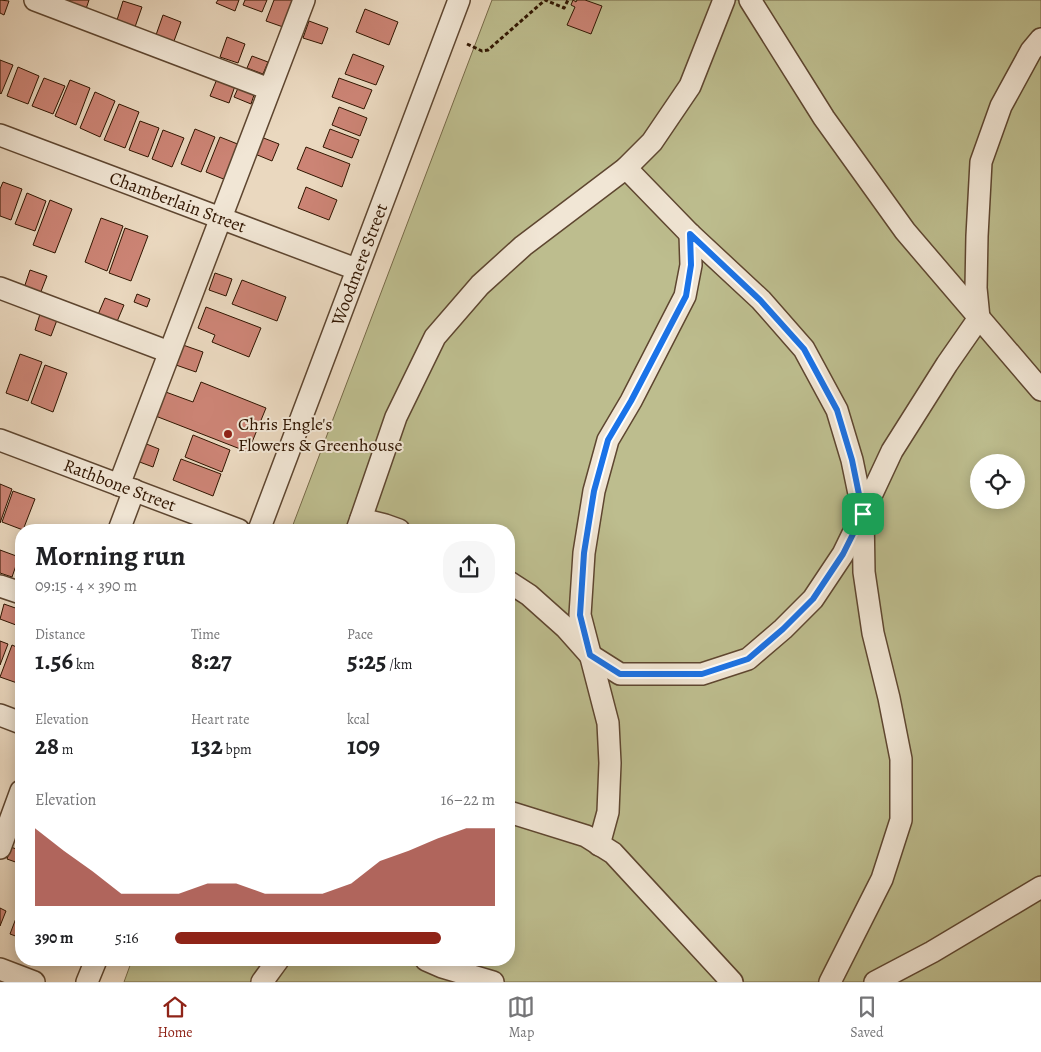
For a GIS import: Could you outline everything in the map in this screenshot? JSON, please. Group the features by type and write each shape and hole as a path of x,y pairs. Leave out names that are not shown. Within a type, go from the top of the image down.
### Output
{"street":[{"path":"35,0 269,89"},
{"path":"120,524 126,487 169,352 304,0"},
{"path":"359,524 396,417 435,337 480,285 523,246 626,168 652,142 690,86 724,0"},
{"path":"750,0 824,118 893,215 1041,390"},
{"name":"Woodmere Street","path":"261,524 356,269 451,2"},
{"path":"515,586 529,595 566,628 590,655 620,674 702,674 748,659 783,629 813,599 843,554 892,451 947,364 979,318 976,288 976,253 981,162 1001,106 1031,51 1041,39"},
{"name":"Chamberlain Street","path":"0,135 356,269"},
{"path":"626,168 690,234 760,300 804,349 837,410 852,460 863,514 864,572 873,633 889,698 901,759 901,820 882,878 830,982"},
{"path":"599,845 608,812 608,723 580,615 584,553 594,491 608,440 631,401 686,296 691,265 690,234"},
{"path":"0,288 169,352"},
{"name":"Rathbone Street","path":"0,440 223,524"},
{"path":"0,586 15,591"},
{"path":"0,715 15,721"},
{"path":"1,844 15,807"},
{"path":"515,814 586,836 613,853 732,982"},
{"path":"875,982 932,952 1041,887"},
{"path":"87,982 94,966"},
{"path":"262,982 274,966"},
{"path":"440,966 492,982"},
{"path":"0,969 34,982"}],"path":[{"path":"467,44 482,51 488,50 546,0 564,8 568,0"}],"green space":[{"path":"492,0 1041,0 1041,982 124,982 130,966 515,966 515,524 293,524"}],"building":[{"path":"0,0 9,1 4,15 0,13"},
{"path":"70,0 89,0 86,9 69,2"},
{"path":"218,0 239,0 235,11 216,3"},
{"path":"245,0 267,0 262,12 243,5"},
{"path":"274,0 296,0 286,28 266,21"},
{"path":"573,0 576,2 577,0 585,0 602,6 591,34 567,25 575,7 571,5"},
{"path":"123,1 142,7 135,27 117,20"},
{"path":"365,9 398,22 389,45 356,32"},
{"path":"163,15 181,22 174,41 156,35"},
{"path":"309,21 328,28 322,44 303,38"},
{"path":"227,37 245,44 238,63 220,57"},
{"path":"353,54 384,66 376,85 345,74"},
{"path":"252,56 268,62 263,74 247,68"},
{"path":"0,60 13,65 1,94 0,93"},
{"path":"18,67 39,76 28,104 7,96"},
{"path":"44,78 65,86 53,114 32,106"},
{"path":"339,78 372,90 364,109 332,97"},
{"path":"217,79 235,86 229,103 210,96"},
{"path":"70,80 90,88 76,125 55,116"},
{"path":"239,86 255,92 251,104 234,97"},
{"path":"95,92 115,101 100,137 80,128"},
{"path":"119,104 139,112 125,148 104,140"},
{"path":"339,107 367,118 360,136 332,125"},
{"path":"140,121 159,128 148,157 129,150"},
{"path":"195,129 215,137 201,172 181,164"},
{"path":"330,129 359,140 352,158 323,147"},
{"path":"163,130 184,138 172,167 152,159"},
{"path":"220,137 240,145 226,180 206,172"},
{"path":"261,137 279,144 272,161 255,154"},
{"path":"306,147 350,164 342,187 297,169"},
{"path":"3,182 22,189 11,220 0,216 0,189"},
{"path":"306,187 337,200 329,220 298,208"},
{"path":"27,193 46,201 35,231 15,224"},
{"path":"50,200 72,209 55,253 33,245"},
{"path":"101,218 123,226 107,271 85,262"},
{"path":"125,228 148,236 131,281 109,273"},
{"path":"30,270 47,276 40,294 24,288"},
{"path":"215,273 232,279 226,296 209,290"},
{"path":"242,280 286,297 277,321 232,304"},
{"path":"137,294 150,299 147,307 134,302"},
{"path":"105,298 124,305 116,324 97,317"},
{"path":"206,307 261,328 249,357 212,342 215,335 198,328"},
{"path":"40,314 57,320 51,336 35,330"},
{"path":"183,345 203,352 196,372 176,365"},
{"path":"20,354 42,362 28,401 6,393"},
{"path":"45,365 67,373 53,412 31,403"},
{"name":"Chris Engle's Flowers & Greenhouse","path":"201,382 266,408 248,452 153,415 163,391 193,402"},
{"path":"193,435 230,450 222,472 185,457"},
{"path":"144,443 159,449 153,467 137,461"},
{"path":"181,459 221,474 213,496 173,480"},
{"path":"0,484 12,489 0,523"},
{"path":"13,491 35,499 25,524 15,524 15,527 2,522"},
{"path":"0,550 15,556 15,568 12,577 0,573"},
{"path":"4,604 15,608 15,625 0,619"},
{"path":"0,641 8,644 0,665"},
{"path":"12,645 15,646 15,682 0,677"},
{"path":"11,847 15,849 15,862 7,859"},
{"path":"0,908 6,911 0,926"},
{"path":"15,921 15,936 10,934"}],"place":[{"name":"Chris Engle's Flowers & Greenhouse","path":"228,434"}],"route":[{"path":"690,234 760,300 804,349 837,410 852,460 863,514 843,554 813,599 783,629 748,659 702,674 620,674 590,655 580,615 584,553 594,491 608,440 631,401 686,296 691,265 690,234"}]}
